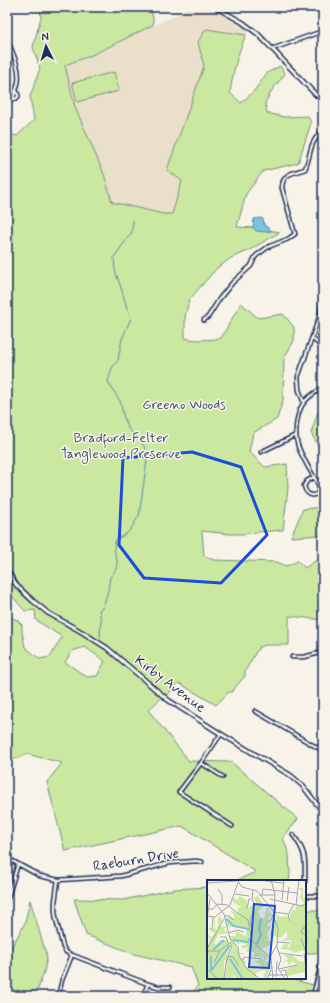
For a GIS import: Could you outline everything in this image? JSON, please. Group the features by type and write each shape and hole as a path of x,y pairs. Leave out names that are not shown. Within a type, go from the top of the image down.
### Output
{"street":[{"path":"7,17 10,7"},
{"path":"215,7 248,26 258,34 316,94 323,98"},
{"path":"272,49 323,31"},
{"path":"7,39 19,72 16,90"},
{"path":"204,320 208,317 220,298 233,282 251,266 255,256 268,247 288,239 295,234 282,188 282,183 288,174 306,169 313,141 323,131"},
{"path":"304,403 299,390 298,377 320,315 323,291"},
{"path":"312,338 323,348"},
{"path":"314,477 307,481 304,486 306,493 313,495 318,490 318,484 298,447 296,435 299,413 304,403 323,388"},
{"path":"261,452 296,435"},
{"name":"Kirby Avenue","path":"7,570 17,586 40,606 114,654 168,700 221,734 290,775 302,784 323,812"},
{"path":"292,657 304,657 323,652"},
{"path":"255,711 323,751"},
{"path":"221,734 201,764 179,792 232,826"},
{"path":"201,764 223,777"},
{"path":"294,835 304,852 305,880"},
{"name":"Raeburn Drive","path":"7,858 40,876 58,880 121,876 169,863 202,862"},
{"path":"7,900 18,864"},
{"path":"58,880 55,906 56,919 63,947 66,952 148,984 158,987 170,987"},
{"path":"306,896 323,896"},
{"path":"57,996 72,955"},
{"path":"313,996 323,959"},
{"path":"143,996 148,984"}],"highlighted area":[{"path":"192,452 241,467 267,535 221,583 144,578 119,545 123,458"}],"shaded area":[{"path":"186,7 215,7 250,28 246,35 206,29 198,42 204,66 167,170 182,181 172,216 112,202 104,174 75,107 65,65 92,55 182,12"}],"green space":[{"path":"40,7 150,7 153,25 92,55 65,65 75,107 104,174 112,202 163,214 172,214 182,181 167,170 204,66 198,42 206,29 246,35 240,49 232,78 230,93 241,103 254,91 267,73 280,66 285,74 272,90 265,103 267,113 284,117 308,116 311,123 298,163 263,171 246,194 237,227 256,228 280,232 248,251 231,258 217,268 189,300 185,317 185,338 203,340 221,338 241,303 258,318 283,314 294,327 294,341 284,358 283,400 277,419 253,433 249,452 265,467 287,464 288,488 283,530 247,534 202,531 204,556 214,560 277,562 286,566 298,561 305,568 315,561 323,560 323,620 289,616 289,645 266,645 259,647 245,671 245,676 232,692 229,692 216,705 179,683 168,695 165,695 148,710 189,761 231,762 298,819 283,838 289,854 289,880 237,880 256,872 182,826 65,851 47,782 62,763 27,754 7,762 7,616 17,620 22,625 25,647 40,659 50,657 62,637 36,620 35,610 25,611 7,590 7,133 17,136 34,120 30,97 40,68 33,47 41,17","holes":["85,647 105,661 97,676 87,677 65,662 72,651"]},
{"path":"114,72 119,91 77,102 72,83"},
{"path":"323,410 323,455 311,433 318,412"},
{"path":"323,507 323,535 291,537 303,509"},
{"path":"207,887 207,979 291,979 313,985 321,956 323,956 323,996 191,996 198,985 191,967 134,954 86,935 74,899 123,900 174,889"},
{"path":"30,900 47,957 44,972 38,989 24,996 7,996 7,955 25,923"},
{"path":"306,908 309,910 323,910 323,936 321,953 307,953 306,954"}],"water":[{"path":"254,219 263,219 264,225 271,231 256,231 253,227"}],"waterway":[{"path":"100,637 101,619 99,610 103,607 108,591 110,577 117,567 114,547 115,542 117,538 129,532 139,516 147,460 144,446 138,437 129,430 124,418 120,401 108,382 112,368 118,360 122,339 131,318 115,270 114,257 132,232 133,220"}],"park label":[{"name":"Greeno Woods","path":"184,405"},
{"name":"Bradford-Felter Tanglewood Preserve","path":"121,446"}]}
